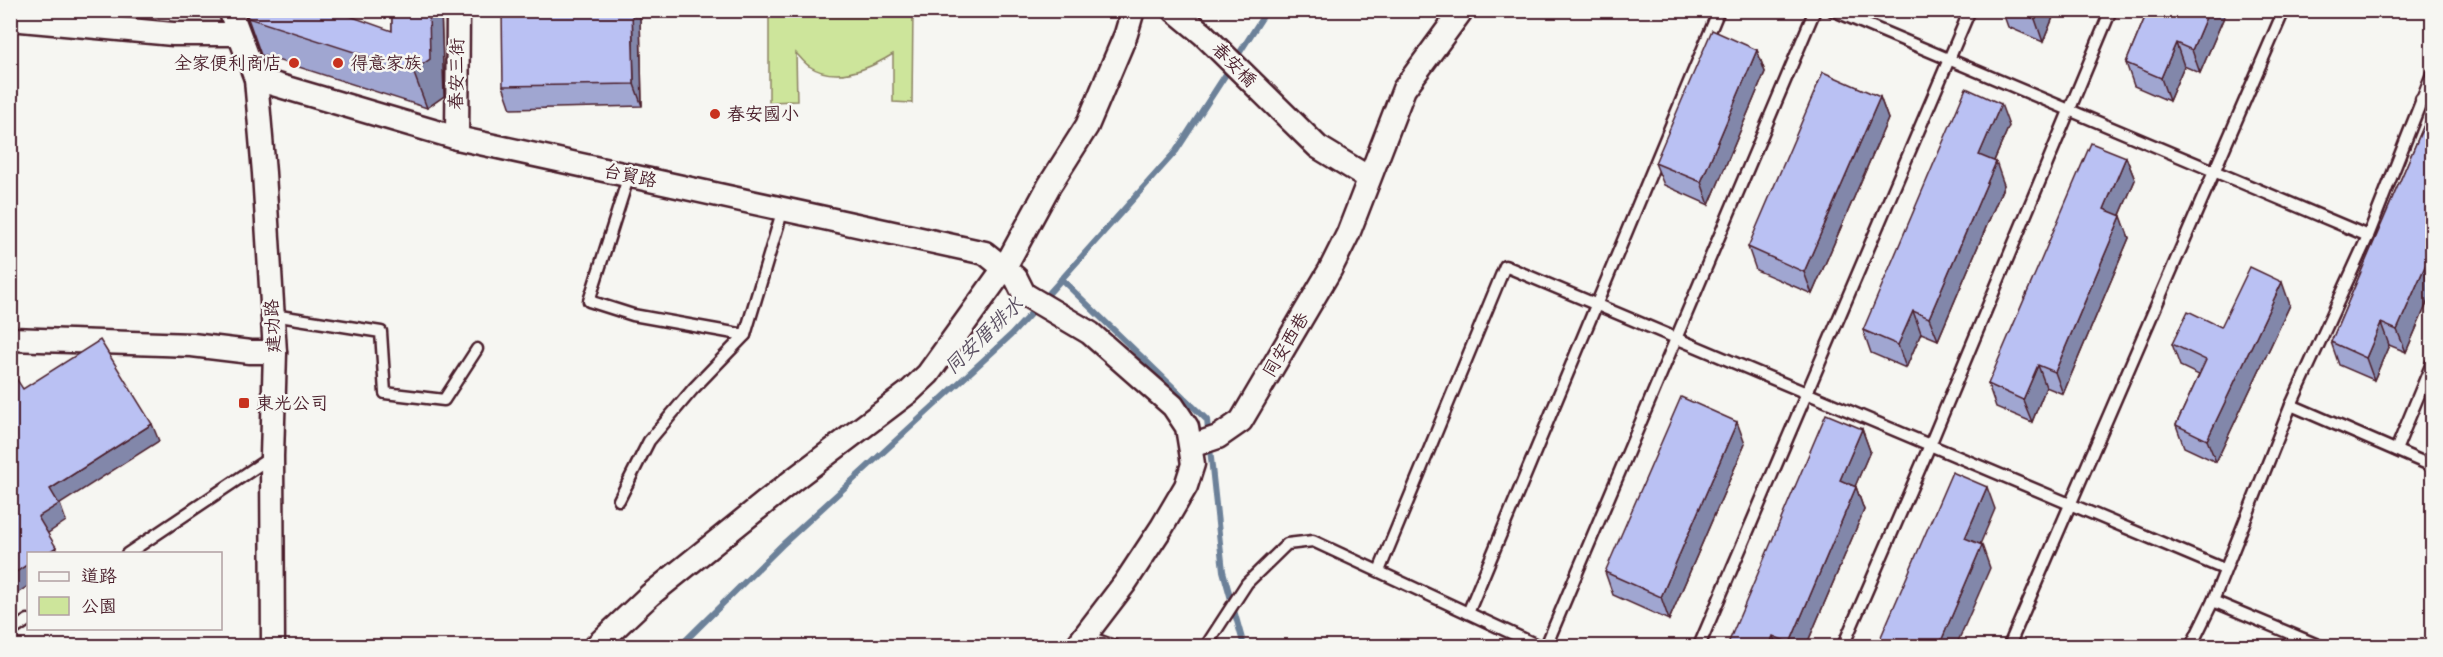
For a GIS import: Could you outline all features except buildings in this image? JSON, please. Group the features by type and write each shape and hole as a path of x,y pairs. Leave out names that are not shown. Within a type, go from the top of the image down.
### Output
{"street":[{"name":"建功路","path":"230,10 237,34 256,78 264,173 275,352 272,456 273,646"},
{"name":"春安三街","path":"457,138 458,10"},
{"path":"596,646 659,588 793,480 909,392 928,374 1005,267 1048,186 1087,126 1126,34 1133,10"},
{"name":"春安橋","path":"1174,10 1203,34 1318,147 1369,178"},
{"name":"同安西巷","path":"1191,446 1218,437 1240,421 1330,270 1348,234 1404,89 1462,10"},
{"path":"10,20 173,34 237,34"},
{"name":"台貿路","path":"256,78 457,138 985,253 1005,267"},
{"path":"1005,267 1016,278 1024,294 1090,333 1173,406 1187,427 1191,446 1192,464 1186,486 1156,537 1082,641"},
{"path":"10,339 192,345 250,352 275,352"}],"lane":[{"path":"1468,613 1719,10"},
{"path":"1546,646 1815,10"},
{"path":"1832,10 2368,236"},
{"path":"1700,646 1970,10"},
{"path":"1843,646 1930,446 2111,10"},
{"path":"2009,646 2072,505 2213,171 2284,10"},
{"path":"2191,646 2213,601 2291,405 2368,236 2421,99 2433,74"},
{"path":"2421,99 2433,105"},
{"path":"629,175 590,301 633,315 745,335"},
{"path":"619,500 649,441 693,389 745,335 783,208"},
{"path":"1379,571 1505,266 2224,569"},
{"path":"273,315 381,332 385,393 444,400 477,349"},
{"path":"2396,450 2433,363"},
{"path":"2291,405 2433,466"},
{"path":"130,552 272,456"},
{"path":"1206,646 1247,583 1287,544 1313,540 1539,646"},
{"path":"2213,601 2320,646"},
{"path":"10,632 27,621"},
{"path":"1082,641 1114,646"}],"green space":[{"path":"769,11 913,11 912,103 893,102 893,54 863,69 830,74 807,65 796,53 797,101 769,102"}],"waterway":[{"name":"同安厝排水","path":"1235,60 1267,10"},
{"name":"同安厝排水","path":"1043,300 1176,151 1230,68"},
{"path":"1061,279 1207,420 1223,571 1244,646"},
{"name":"同安厝排水","path":"680,646 782,545 1011,335 1036,308"}],"place":[{"name":"全家便利商店","path":"294,63"},
{"name":"得意家族","path":"338,63"},
{"name":"春安國小","path":"715,114"},
{"name":"東光公司","path":"244,403"}]}
